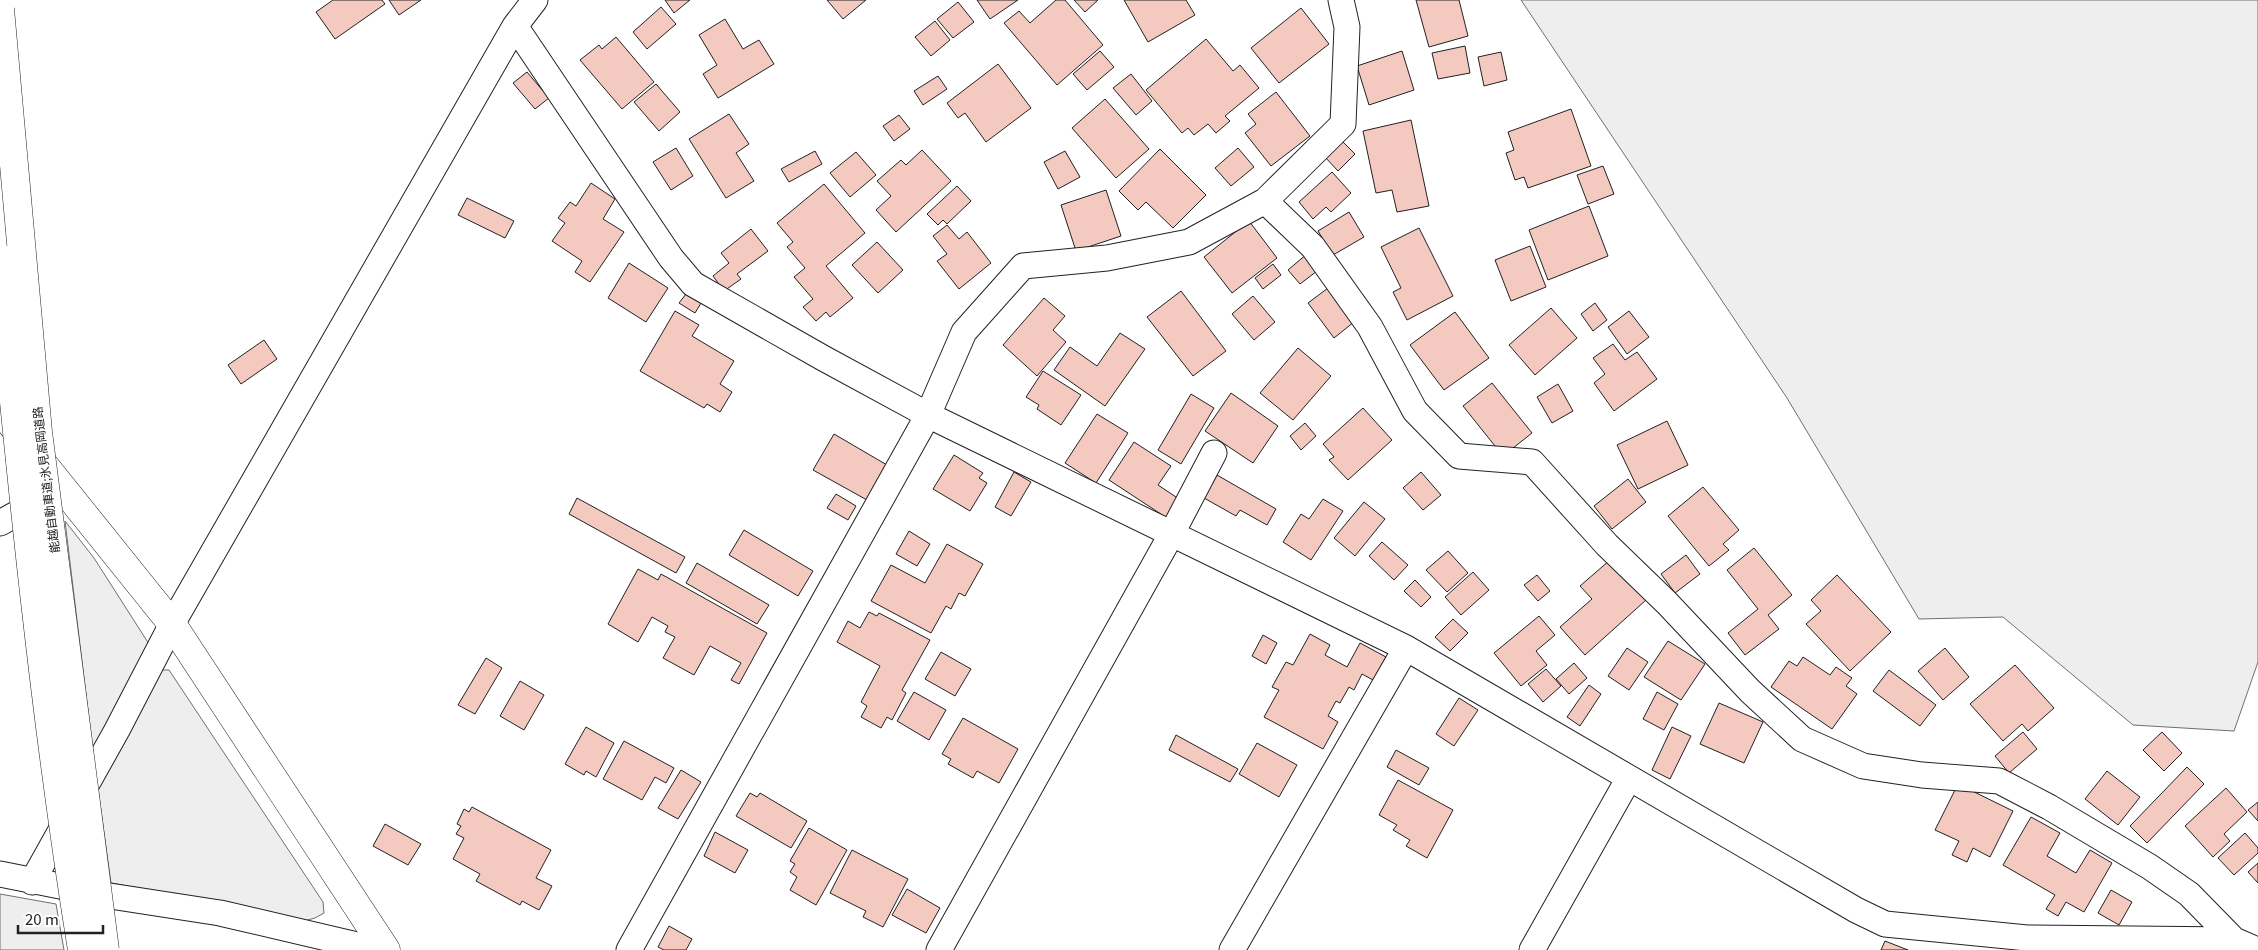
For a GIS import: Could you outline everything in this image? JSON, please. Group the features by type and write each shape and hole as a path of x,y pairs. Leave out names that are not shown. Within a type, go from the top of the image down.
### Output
{"main road":[{"name":"能越自動車道;氷見高岡道路","path":"0,9 38,432 105,950"},
{"name":"能越自動車道;氷見高岡道路","path":"0,258 30,568 68,865 82,950"},
{"path":"0,410 172,624 386,950"}],"street":[{"path":"32,882 117,730 172,624 515,26 535,0"},
{"path":"629,950 928,415 964,332 1023,266 1107,258 1189,242 1265,201 1343,124 1347,27 1341,0"},
{"path":"515,26 671,258 693,284 822,358 928,415 1406,648 1856,910 1885,924 2027,938 2234,940"},
{"path":"1265,201 1313,246 1370,327 1415,411 1452,450 1459,456 1532,462 1607,545 1668,603 1750,691 1802,739 1863,766 1922,775 1999,781 2049,807 2150,867 2189,894 2234,940 2257,950"},
{"path":"939,950 1171,535 1214,452"},
{"path":"0,523 63,488"},
{"path":"1232,950 1406,648"},
{"path":"1532,950 1629,778"},
{"path":"0,874 32,882 220,913 378,950"}],"shaded area":[{"path":"1521,0 2258,0 2258,662 2234,731 2133,725 2003,617 1919,619 1787,398"},
{"path":"65,521 94,558 149,644 93,752"},
{"path":"159,670 169,670 323,902 324,913 315,918 297,923 244,907 111,883 97,782"},
{"path":"0,894 56,904 64,950 0,950"}],"building":[{"path":"333,0 382,0 385,4 335,39 316,12"},
{"path":"389,0 421,0 399,15"},
{"path":"665,0 690,0 674,13"},
{"path":"827,0 866,0 843,19"},
{"path":"977,0 1018,0 990,19"},
{"path":"1056,0 1065,0 1103,45 1057,85 1004,23 1019,11 1030,23"},
{"path":"1074,0 1098,0 1085,12"},
{"path":"1124,0 1186,0 1195,15 1148,42"},
{"path":"1416,0 1459,0 1468,36 1429,47"},
{"path":"958,2 974,22 953,38 937,19"},
{"path":"661,7 676,24 647,49 633,32"},
{"path":"1301,8 1329,44 1279,83 1251,48"},
{"path":"725,19 743,49 759,40 774,64 718,98 703,74 717,65 699,35"},
{"path":"935,21 950,40 931,56 915,37"},
{"path":"616,37 654,82 622,109 580,60 599,45 602,49"},
{"path":"1206,39 1233,71 1240,65 1259,88 1225,116 1230,121 1216,133 1208,124 1194,135 1188,128 1182,133 1146,90"},
{"path":"1465,46 1470,73 1438,79 1432,53"},
{"path":"1100,51 1114,67 1087,90 1073,74"},
{"path":"1402,51 1414,90 1369,105 1357,66"},
{"path":"1501,52 1507,80 1484,86 1478,57"},
{"path":"998,64 1031,108 986,142 965,113 958,118 947,103"},
{"path":"527,72 549,98 535,109 513,83"},
{"path":"1131,74 1152,101 1136,115 1113,88"},
{"path":"938,76 947,89 923,105 914,91"},
{"path":"656,84 680,112 659,131 634,102"},
{"path":"1276,92 1310,136 1271,166 1245,133 1256,124 1248,114"},
{"path":"1105,99 1149,149 1116,178 1072,128"},
{"path":"1571,109 1591,166 1528,188 1524,177 1515,180 1506,153 1514,150 1508,132"},
{"path":"729,114 749,144 736,153 754,181 726,198 689,139"},
{"path":"899,115 910,129 894,141 883,126"},
{"path":"1411,120 1429,206 1397,212 1392,190 1376,193 1363,131"},
{"path":"1341,140 1355,154 1338,171 1324,156"},
{"path":"676,148 693,176 671,190 653,162"},
{"path":"1238,148 1254,167 1231,186 1215,168"},
{"path":"1160,149 1206,195 1173,228 1146,202 1138,210 1119,191"},
{"path":"922,150 951,181 896,232 876,210 891,196 877,181 901,160 906,165"},
{"path":"815,151 822,164 789,182 781,169"},
{"path":"1065,151 1080,177 1058,189 1044,162"},
{"path":"856,152 876,175 850,197 830,173"},
{"path":"1603,166 1614,194 1588,204 1577,175"},
{"path":"1332,172 1351,193 1331,212 1326,207 1313,219 1299,202"},
{"path":"591,183 615,199 603,219 624,232 590,282 575,272 582,261 552,241 565,223 558,218 570,202 576,206"},
{"path":"824,184 865,233 826,266 853,298 830,317 826,312 816,321 803,307 813,299 794,277 805,268 787,247 793,242 777,223"},
{"path":"957,186 971,201 947,224 943,220 938,225 927,214"},
{"path":"1106,190 1121,236 1076,251 1061,205"},
{"path":"467,198 514,221 505,238 458,215"},
{"path":"1589,206 1608,256 1548,280 1529,230"},
{"path":"1349,212 1364,237 1333,255 1318,231"},
{"path":"1249,221 1277,258 1232,293 1204,257"},
{"path":"947,225 959,239 967,232 991,263 959,289 937,261 947,254 933,236"},
{"path":"1419,228 1453,296 1407,320 1393,292 1401,288 1381,247"},
{"path":"751,229 768,251 737,274 741,279 724,291 713,276 729,263 721,253"},
{"path":"877,242 903,270 878,293 852,265"},
{"path":"1530,246 1546,287 1511,301 1495,260"},
{"path":"1308,253 1321,268 1300,284 1288,270"},
{"path":"629,263 668,288 646,322 608,298"},
{"path":"1273,264 1281,275 1263,289 1255,278"},
{"path":"1328,288 1354,322 1334,338 1308,303"},
{"path":"1181,291 1226,351 1193,376 1147,317"},
{"path":"686,294 701,303 695,313 679,303"},
{"path":"1253,296 1275,322 1254,340 1232,314"},
{"path":"1044,298 1065,316 1053,330 1066,342 1037,376 1003,345"},
{"path":"1595,303 1607,320 1593,331 1581,314"},
{"path":"1551,308 1577,338 1535,375 1509,345"},
{"path":"675,311 699,325 692,336 734,361 720,384 732,392 720,412 707,404 704,408 640,371"},
{"path":"1629,311 1649,337 1627,354 1608,327"},
{"path":"1455,312 1489,358 1444,390 1410,345"},
{"path":"1120,333 1145,349 1105,406 1054,370 1070,347 1097,366"},
{"path":"264,340 277,359 241,384 228,365"},
{"path":"1613,344 1625,360 1637,352 1657,379 1614,411 1594,383 1605,374 1593,358"},
{"path":"1298,348 1331,376 1293,420 1260,393"},
{"path":"1043,371 1081,395 1061,425 1037,409 1039,405 1026,397"},
{"path":"1492,383 1532,433 1503,456 1463,406"},
{"path":"1558,384 1573,411 1552,423 1537,397"},
{"path":"1231,393 1278,426 1253,463 1205,431"},
{"path":"1191,394 1214,408 1181,464 1158,450"},
{"path":"1363,408 1392,440 1348,480 1329,460 1334,457 1323,444"},
{"path":"1097,414 1128,433 1096,483 1065,463"},
{"path":"1667,421 1688,465 1638,489 1617,445"},
{"path":"1305,423 1316,436 1301,450 1290,436"},
{"path":"834,434 887,465 867,500 813,470"},
{"path":"1134,442 1171,466 1158,485 1182,501 1170,520 1109,480"},
{"path":"954,455 983,473 979,478 987,483 970,511 933,489"},
{"path":"1014,472 1031,482 1011,516 995,507"},
{"path":"1421,472 1441,495 1423,510 1403,488"},
{"path":"1217,475 1276,509 1267,525 1240,510 1236,516 1204,498"},
{"path":"1628,479 1646,502 1612,529 1594,506"},
{"path":"1703,487 1739,530 1723,544 1729,550 1709,566 1668,516"},
{"path":"836,494 856,506 848,520 827,508"},
{"path":"577,498 685,557 676,573 569,514"},
{"path":"1323,499 1343,511 1311,560 1283,542 1301,514 1309,519"},
{"path":"1364,502 1385,519 1355,556 1334,538"},
{"path":"744,530 813,571 798,596 729,555"},
{"path":"909,531 930,544 917,566 896,554"},
{"path":"1382,542 1408,565 1394,580 1369,556"},
{"path":"947,544 983,564 965,596 959,593 951,609 946,606 931,633 871,601 891,565 925,583"},
{"path":"1754,548 1792,595 1768,615 1779,629 1745,655 1728,633 1758,609 1727,570"},
{"path":"1448,551 1468,573 1447,592 1426,570"},
{"path":"1686,555 1700,574 1675,593 1661,574"},
{"path":"1610,560 1646,600 1585,655 1560,627 1592,599 1580,586"},
{"path":"697,563 769,605 757,624 686,583"},
{"path":"638,569 658,580 661,574 767,633 739,684 731,680 741,663 710,646 694,675 663,658 675,637 665,632 668,626 652,617 638,642 608,624"},
{"path":"1473,572 1489,590 1461,615 1445,597"},
{"path":"1537,575 1550,591 1538,601 1524,585"},
{"path":"1837,575 1891,632 1850,671 1806,624 1821,611 1811,600"},
{"path":"1415,580 1431,597 1421,607 1404,591"},
{"path":"869,612 877,616 879,613 930,640 902,690 906,693 892,720 887,717 881,728 861,717 867,706 861,702 880,666 837,642 848,621 860,628"},
{"path":"1539,616 1555,635 1536,651 1547,665 1521,686 1494,653"},
{"path":"1453,619 1468,633 1450,651 1435,637"},
{"path":"1310,634 1330,645 1325,655 1347,667 1360,643 1386,657 1373,680 1362,674 1354,690 1349,687 1340,703 1336,701 1328,716 1338,722 1323,749 1264,717 1279,690 1272,687 1286,662 1293,665"},
{"path":"1263,635 1277,643 1266,664 1252,656"},
{"path":"1668,641 1705,664 1681,700 1644,677"},
{"path":"1627,648 1648,662 1629,690 1608,676"},
{"path":"1945,648 1969,677 1943,700 1918,671"},
{"path":"941,652 971,669 955,696 925,679"},
{"path":"1803,657 1830,675 1836,667 1852,678 1846,686 1857,694 1832,729 1771,687 1789,661 1797,666"},
{"path":"486,658 502,668 475,714 458,705"},
{"path":"1574,663 1587,678 1569,694 1556,679"},
{"path":"2015,665 2054,708 2028,731 2022,724 2003,741 1970,704"},
{"path":"1546,669 1561,686 1543,702 1528,684"},
{"path":"1889,670 1936,705 1920,726 1873,691"},
{"path":"520,681 544,695 524,730 500,716"},
{"path":"1589,685 1601,694 1580,726 1567,717"},
{"path":"914,692 946,710 929,740 897,721"},
{"path":"1657,692 1678,704 1664,730 1643,719"},
{"path":"1459,698 1478,710 1454,746 1436,734"},
{"path":"1719,703 1763,722 1744,763 1700,744"},
{"path":"963,718 1018,749 999,783 977,771 973,778 948,764 951,759 942,754"},
{"path":"586,727 614,743 596,777 586,771 584,775 565,764"},
{"path":"1672,727 1691,736 1670,779 1652,770"},
{"path":"2023,732 2037,749 2009,773 1995,756"},
{"path":"2162,732 2182,753 2164,771 2143,750"},
{"path":"1176,735 1238,769 1230,782 1169,750"},
{"path":"624,741 674,768 666,783 655,777 642,800 603,779"},
{"path":"1257,743 1297,765 1279,797 1239,774"},
{"path":"1396,750 1429,768 1419,785 1387,767"},
{"path":"2187,767 2204,784 2147,843 2130,826"},
{"path":"681,770 701,782 678,819 658,808"},
{"path":"2107,771 2140,797 2118,825 2085,799"},
{"path":"1398,780 1453,810 1427,858 1406,846 1410,840 1393,830 1397,825 1379,815"},
{"path":"1958,784 2013,811 1990,857 1973,848 1967,862 1952,855 1959,841 1935,830"},
{"path":"2226,788 2247,812 2224,834 2230,841 2213,857 2185,826"},
{"path":"750,793 757,797 760,793 807,821 791,848 736,816"},
{"path":"2258,802 2258,821 2248,810"},
{"path":"472,807 551,850 536,878 552,886 539,910 522,901 520,905 476,881 480,874 453,859 464,838 456,834 461,826 457,824 464,809 469,812"},
{"path":"2031,817 2060,833 2047,856 2076,873 2090,850 2112,863 2084,912 2066,902 2058,916 2046,909 2055,895 2003,865"},
{"path":"385,824 421,844 408,865 373,846"},
{"path":"809,828 847,850 816,905 790,890 797,877 790,872 795,864 790,861"},
{"path":"715,832 748,850 735,873 704,856"},
{"path":"2245,833 2258,848 2258,853 2234,875 2218,858"},
{"path":"852,850 908,879 883,927 863,917 866,911 830,893"},
{"path":"2258,863 2258,883 2248,872"},
{"path":"907,889 940,908 926,933 892,915"},
{"path":"2111,890 2132,902 2119,925 2098,913"},
{"path":"669,926 692,939 686,950 664,950 658,947"},
{"path":"1885,941 1908,950 1881,950"}]}
